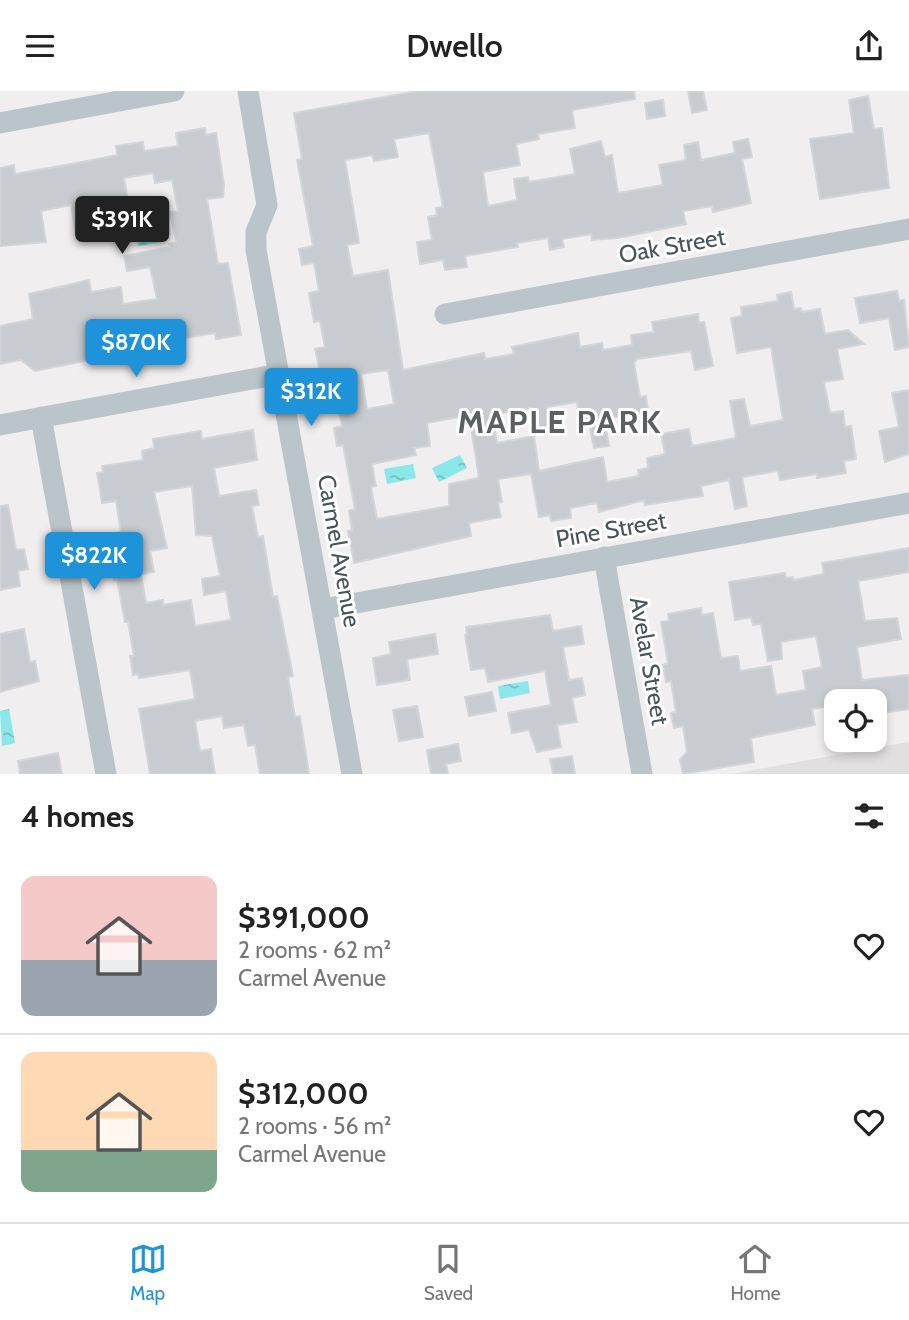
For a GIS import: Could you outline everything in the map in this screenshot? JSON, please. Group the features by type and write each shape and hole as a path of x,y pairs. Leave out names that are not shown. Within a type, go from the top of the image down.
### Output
{"street":[{"path":"0,123 174,91"},
{"name":"Carmel Avenue","path":"248,91 268,205 255,240 352,774"},
{"name":"Oak Street","path":"445,314 909,229"},
{"path":"0,425 280,374"},
{"path":"41,417 106,774"},
{"name":"Pine Street","path":"323,609 909,503"},
{"name":"Avelar Street","path":"604,558 642,774"}],"shaded area":[{"path":"909,742 909,774 731,774 853,752 887,752 887,746"}],"water":[{"path":"161,230 163,242 138,246 136,234"},
{"path":"460,455 467,468 439,482 432,468"},
{"path":"413,464 416,478 387,484 384,469"},
{"path":"528,681 530,693 500,699 498,686"},
{"path":"9,709 15,743 2,746 0,711"}],"building":[{"path":"418,91 634,91 635,99 572,110 575,128 538,134 539,139 516,144 520,165 483,172 488,206 517,200 514,179 528,177 529,182 575,174 570,149 601,141 605,157 612,155 618,193 663,185 659,165 686,160 684,145 698,142 701,160 735,153 733,142 748,139 752,157 742,159 751,203 713,212 712,206 683,211 686,224 617,238 592,240 591,234 562,239 564,247 550,250 548,238 517,243 518,247 465,256 467,267 445,270 443,260 420,264 417,242 432,240 428,217 437,215 436,208 443,207 429,133 394,139 398,157 374,161 372,155 345,160 359,243 347,245 353,276 388,270 403,370 484,353 485,359 514,354 512,347 578,333 580,347 602,343 603,350 632,345 631,335 654,332 652,322 698,314 699,323 704,322 713,366 695,370 691,351 637,359 634,363 640,397 646,396 648,412 604,419 609,446 594,448 589,422 580,424 577,402 547,407 550,430 536,433 531,408 492,415 497,443 534,436 539,471 603,457 607,482 639,476 638,470 648,468 647,458 665,454 661,434 689,429 692,446 736,438 730,401 744,399 750,426 783,420 771,347 737,353 731,318 742,316 741,307 778,301 777,295 791,292 794,309 801,308 802,312 820,309 825,334 848,330 864,344 837,349 843,379 824,382 830,413 843,411 845,427 851,426 856,459 844,461 846,473 817,478 817,474 780,480 778,471 742,477 747,506 735,509 729,480 701,486 703,496 645,505 644,500 599,512 597,503 570,508 571,518 551,521 550,515 539,517 531,474 498,479 502,502 498,503 501,517 469,523 471,536 354,563 348,531 352,530 349,511 355,509 343,445 337,446 334,428 342,426 336,396 326,398 315,349 325,347 320,321 314,322 309,293 319,291 314,263 302,265 299,249 313,246 297,160 302,159 294,113","holes":["388,370 394,404 367,409 361,374","469,415 479,478 449,484 449,506 377,519 371,487 376,486 372,464 416,455 414,448 430,446 427,423"]},
{"path":"688,91 703,91 707,110 692,113"},
{"path":"868,96 874,129 882,128 889,188 820,199 810,139 854,133 849,100"},
{"path":"663,100 665,116 647,119 645,103"},
{"path":"205,128 206,135 216,133 224,185 223,197 207,199 218,264 228,263 241,335 216,339 215,333 178,339 180,346 126,355 125,350 35,371 21,360 0,364 0,326 33,319 29,294 89,280 91,292 121,287 123,304 157,299 150,267 127,271 124,256 170,247 169,244 176,242 170,212 178,211 172,180 155,183 153,173 124,178 132,225 76,236 71,205 41,211 46,242 0,246 0,168 14,165 15,174 82,162 117,155 116,146 143,142 144,151 178,146 176,133"},
{"path":"897,291 899,301 904,300 909,347 895,350 889,318 860,323 855,298"},
{"path":"909,390 909,454 885,462 879,431 899,427 892,393"},
{"path":"253,430 257,460 214,468 219,496 256,490 259,505 252,506 258,537 263,536 273,597 277,596 293,676 288,677 295,717 300,716 309,774 260,774 255,745 248,746 244,725 224,728 222,716 195,721 200,751 211,749 215,774 150,774 139,709 195,699 190,670 139,678 138,674 133,675 130,656 134,656 128,622 125,622 117,579 114,580 110,559 113,558 108,535 121,532 116,501 102,503 97,473 103,472 102,466 143,460 142,451 154,448 153,439 201,431 202,439","holes":["192,486 196,535 212,536 220,576 202,579 204,595 226,591 231,620 195,626 191,600 163,605 163,600 146,603 141,574 154,572 150,551 167,548 154,492"]},
{"path":"8,505 16,550 24,549 28,569 18,571 20,586 0,590 0,506"},
{"path":"909,548 909,572 858,581 865,621 897,618 901,639 857,647 862,680 909,675 909,709 887,712 887,689 824,689 824,707 812,709 815,725 751,738 754,762 683,774 680,760 687,752 683,726 674,728 671,713 676,712 671,681 666,682 663,665 668,663 661,622 669,621 668,614 701,608 702,615 713,613 721,658 738,656 740,671 771,666 776,695 806,690 803,671 822,667 816,636 781,642 782,659 768,661 761,624 753,625 751,617 735,620 729,582 785,573 786,578 793,577 794,580 824,574 822,563"},
{"path":"550,615 553,631 581,626 584,644 563,647 569,680 582,678 585,695 572,698 577,722 557,725 561,747 537,752 529,730 512,733 508,713 551,705 545,671 488,682 485,668 471,670 465,635 466,627"},
{"path":"24,629 30,662 35,661 39,681 0,692 0,634"},
{"path":"435,634 438,654 407,659 410,680 377,685 373,658 391,654 389,642"},
{"path":"492,692 496,711 469,716 465,697"},
{"path":"417,706 423,737 399,741 393,710"},
{"path":"458,744 461,761 446,764 448,774 431,774 427,750"},
{"path":"58,753 62,774 20,774 18,761"},
{"path":"572,756 575,774 553,774 550,759"}],"district":[{"name":"MAPLE PARK","path":"560,422"}]}
